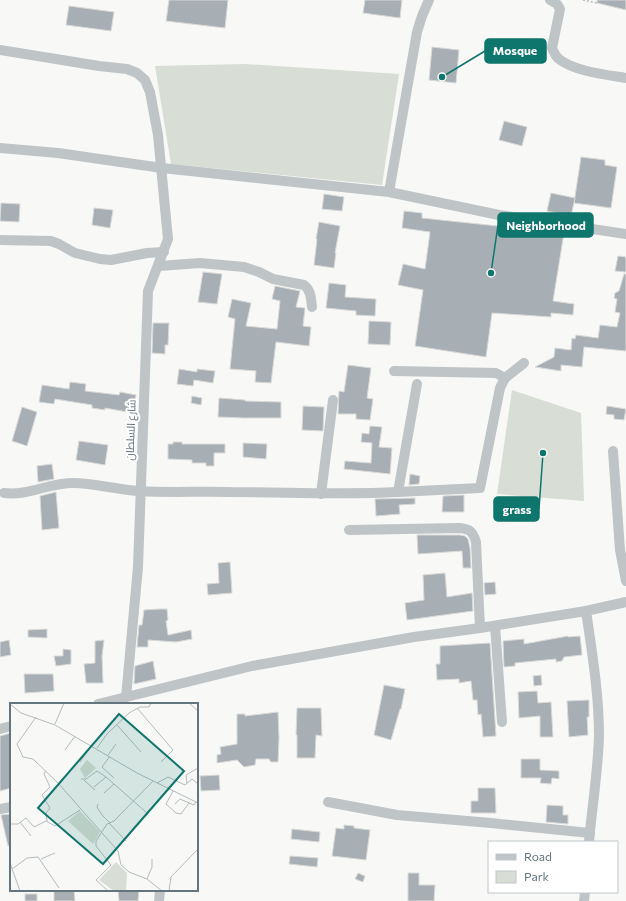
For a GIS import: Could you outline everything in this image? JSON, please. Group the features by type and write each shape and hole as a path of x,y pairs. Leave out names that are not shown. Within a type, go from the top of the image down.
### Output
{"street":[{"path":"388,192 417,32 429,0"},
{"path":"550,0 557,4 560,10 552,48 559,59 585,70 626,78"},
{"name":"شارع السلطان","path":"0,50 127,69 137,73 145,80 150,92 158,135 168,239 159,266 148,291 138,567 126,697"},
{"path":"0,148 58,153 162,168 388,192 499,215 626,234"},
{"path":"0,240 51,241 75,253 111,260 147,253 164,252"},
{"path":"159,266 200,263 244,267 260,272 273,279 304,285 310,292 312,307"},
{"path":"4,493 26,493 63,484 74,483 140,491 321,494 480,488 500,388 505,378 524,363"},
{"path":"394,371 496,373 505,378"},
{"path":"398,492 417,384"},
{"path":"321,494 333,400"},
{"path":"613,450 620,550 626,581"},
{"path":"349,530 466,528 472,531 476,542 480,628"},
{"path":"102,703 266,663 414,636 495,626 586,611 626,602"},
{"path":"328,802 397,815 491,822 589,838 599,736 598,702 586,611"},
{"path":"495,626 502,722"},
{"path":"0,728 10,726"},
{"path":"0,809 10,806"},
{"path":"159,901 160,891"}],"path":[{"path":"583,0 598,3"}],"green space":[{"path":"246,64 399,74 382,185 171,164 155,66"},
{"path":"512,390 581,413 584,501 497,494"}],"building":[{"path":"169,0 228,0 225,28 166,21"},
{"path":"365,0 402,0 400,18 363,13"},
{"path":"597,0 626,0 626,10 597,3"},
{"path":"69,6 114,12 111,31 66,25"},
{"path":"432,47 459,50 456,83 429,80"},
{"path":"504,121 527,127 522,146 499,140"},
{"path":"581,157 605,160 605,165 617,167 611,208 574,203"},
{"path":"551,193 575,198 571,216 547,211"},
{"path":"324,194 344,197 342,211 322,209"},
{"path":"1,203 20,204 19,222 0,221"},
{"path":"94,208 113,210 110,228 92,225"},
{"path":"404,211 422,213 422,218 564,233 553,301 574,304 573,315 551,313 551,317 492,313 486,357 415,346 423,290 398,285 403,264 425,269 430,232 402,228"},
{"path":"319,222 340,226 334,268 314,265"},
{"path":"618,256 626,257 626,272 615,271"},
{"path":"203,272 222,274 217,304 198,302"},
{"path":"624,274 626,274 626,351 584,347 582,367 561,365 561,371 535,367 554,357 555,348 571,350 572,338 575,339 576,335 598,338 600,325 617,327 620,313 615,312 617,299 614,298 615,293 619,291"},
{"path":"329,283 346,285 345,297 376,299 375,316 356,315 356,311 326,308"},
{"path":"275,286 300,291 296,307 305,308 303,326 311,327 309,346 276,342 271,383 255,382 256,371 230,369 235,319 228,317 232,299 251,303 246,326 277,329 280,301 272,299"},
{"path":"369,321 391,322 390,345 368,344"},
{"path":"153,323 169,323 168,345 165,345 165,354 152,353"},
{"path":"348,365 371,368 367,398 373,399 370,420 356,419 356,414 338,414 339,391 344,392"},
{"path":"179,369 197,372 197,369 215,371 213,383 194,380 193,386 177,384"},
{"path":"70,382 86,384 85,391 119,395 120,392 136,395 133,413 105,408 105,410 92,408 92,405 55,399 54,404 39,402 42,385 69,389"},
{"path":"192,396 202,398 201,405 191,403"},
{"path":"219,398 245,401 281,402 281,418 218,417"},
{"path":"303,406 324,407 323,431 302,430"},
{"path":"607,406 626,409 624,420 614,419 614,415 606,414"},
{"path":"22,407 37,412 27,446 12,441"},
{"path":"370,426 382,427 379,447 392,448 390,474 344,469 345,461 371,463 372,443 361,442 362,433 369,434"},
{"path":"79,441 108,445 105,465 76,460"},
{"path":"173,442 182,442 182,444 225,444 225,453 214,453 214,466 206,466 206,463 192,463 192,460 168,459 168,444 173,444"},
{"path":"243,443 267,444 266,459 243,457"},
{"path":"52,464 54,479 38,482 37,466"},
{"path":"410,474 420,476 419,484 409,485"},
{"path":"56,492 59,528 42,530 40,496"},
{"path":"464,495 464,512 442,512 443,496"},
{"path":"415,498 415,504 399,505 400,514 376,516 375,499"},
{"path":"417,535 465,536 468,539 470,548 471,568 463,568 462,551 418,554"},
{"path":"230,562 232,593 208,595 207,584 219,583 218,563"},
{"path":"445,573 447,597 472,593 473,611 407,620 405,603 424,600 423,575"},
{"path":"495,582 496,594 485,595 484,583"},
{"path":"167,609 168,620 166,621 168,635 191,630 192,639 176,642 148,640 148,647 137,647 139,625 142,625 144,610"},
{"path":"47,629 47,638 28,637 28,630"},
{"path":"568,636 580,636 582,655 564,657 562,661 556,662 556,659 515,663 515,666 504,667 503,641 524,639 524,644"},
{"path":"9,640 11,655 0,657 0,642"},
{"path":"104,640 102,656 103,683 86,683 84,664 95,663 95,641"},
{"path":"490,643 496,736 483,737 481,714 478,715 477,700 473,700 471,681 459,683 459,679 437,680 436,664 440,664 440,646"},
{"path":"63,649 71,650 71,664 56,666 54,656 63,656"},
{"path":"153,661 156,679 134,684 135,666"},
{"path":"24,674 53,674 54,691 25,693"},
{"path":"541,675 542,685 534,686 533,676"},
{"path":"384,685 405,689 401,709 391,740 374,735"},
{"path":"537,691 538,703 551,702 553,737 540,737 540,716 519,718 518,692"},
{"path":"589,700 589,717 587,717 588,735 569,737 567,701"},
{"path":"297,708 321,708 322,736 316,735 315,758 297,758"},
{"path":"278,712 278,762 271,762 269,759 256,759 255,765 244,767 237,760 217,763 217,755 221,754 220,747 237,744 237,714 245,714 245,716"},
{"path":"10,733 10,788 0,791 0,736"},
{"path":"521,759 540,759 540,770 559,771 559,779 552,778 551,784 540,783 541,778 521,778"},
{"path":"219,775 220,790 201,791 200,776"},
{"path":"478,788 495,788 496,813 471,813 471,801 478,801"},
{"path":"547,805 563,806 563,815 568,815 568,824 546,822"},
{"path":"10,814 10,845 8,846 1,815"},
{"path":"344,825 370,830 366,860 332,856 336,828 344,829"},
{"path":"292,829 320,832 319,842 291,839"},
{"path":"290,856 318,858 317,867 289,864"},
{"path":"358,873 365,876 363,882 355,879"},
{"path":"408,873 419,873 419,885 435,885 434,901 408,901"},
{"path":"54,891 74,891 75,901 54,901"},
{"path":"118,891 139,891 138,901 119,901"},
{"path":"25,894 37,894 37,901 25,901"}],"place":[{"name":"Mosque","path":"442,77"},
{"name":"Neighborhood","path":"491,273"},
{"name":"grass","path":"543,453"}]}
